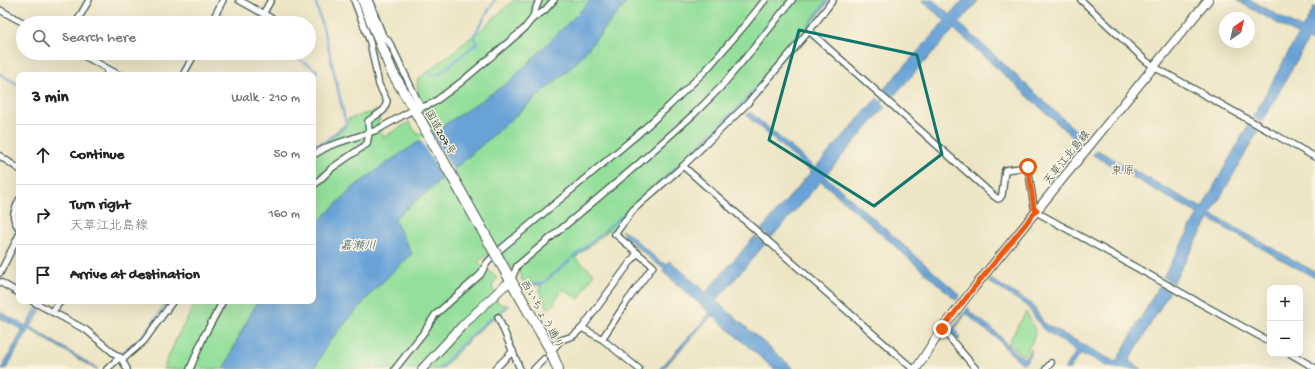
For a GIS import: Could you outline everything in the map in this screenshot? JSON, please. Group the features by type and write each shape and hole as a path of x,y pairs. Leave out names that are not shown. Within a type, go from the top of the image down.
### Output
{"highway":[{"name":"国道207号","path":"363,0 392,72 418,111 506,272"},
{"name":"西いちょう通り","path":"506,272 549,347 558,369"}],"street":[{"path":"80,16 89,0"},
{"path":"215,16 223,0"},
{"path":"240,0 268,16"},
{"path":"264,14 271,0"},
{"path":"316,183 332,168 367,144 369,133 368,121 384,110 387,101 379,85 370,42 354,0"},
{"path":"369,0 384,36 387,38 392,47 418,111"},
{"path":"532,19 539,0"},
{"path":"316,153 329,146 377,130 418,111 433,102 460,83 524,29 532,19 544,11 554,0"},
{"path":"394,369 424,332 435,315 480,276 496,253 531,225 664,111 707,69 745,25 764,0"},
{"path":"422,369 462,326 503,286 511,281 517,266 636,166 694,114 721,87 792,0"},
{"path":"602,339 653,266 615,234 633,210 683,166 747,104 809,31 833,0"},
{"path":"1081,0 1154,66 1315,158"},
{"name":"天草江北島線","path":"914,369 942,329 973,289 1208,0"},
{"path":"0,10 16,19"},
{"path":"809,31 998,198 1002,195 1005,170 1028,167 1034,208 1040,214 1267,340"},
{"path":"90,60 108,72"},
{"path":"185,72 191,60"},
{"path":"0,156 16,167"},
{"path":"683,166 914,369"},
{"path":"16,207 13,214 14,222 16,224"},
{"path":"0,272 16,240"},
{"path":"556,347 561,340 573,336 582,328 637,253"},
{"path":"0,282 16,291"},
{"path":"37,304 86,330 121,359 127,369"},
{"path":"52,312 59,304"},
{"path":"107,369 144,341 171,304"},
{"path":"190,369 204,336 221,304"},
{"path":"498,318 520,369"},
{"path":"582,328 602,339 639,369"},
{"path":"942,329 976,369"},
{"path":"495,369 513,351"},
{"path":"1296,357 1315,368"},
{"path":"534,369 544,359"},
{"path":"1046,369 1051,363"}],"highlighted area":[{"path":"799,30 917,55 942,154 874,206 769,140"}],"green space":[{"path":"514,0 591,0 509,82 355,186 316,224 316,152 322,144 348,125 348,119 378,110 381,116 377,126 384,137 409,122 418,135 430,127 421,112 427,105 418,96 417,80 483,28"},
{"path":"629,0 827,0 805,29 743,102 679,164 629,208 612,233 609,230 575,258 594,273 579,299 563,289 552,306 548,309 539,290 542,286 533,285 522,280 518,268 510,267 498,247 478,262 497,278 492,286 498,303 510,306 483,327 466,343 443,369 314,369 328,343 378,286 412,254 394,219 575,64"},
{"path":"195,304 256,304 239,336 224,369 163,369 178,335"},
{"path":"1026,312 1033,325 1035,334 1024,355 1020,354 1008,343"}],"water":[{"name":"嘉瀬川","path":"591,0 629,0 575,64 394,219 412,254 378,286 328,343 314,369 224,369 239,336 256,304 316,304 316,224 355,186 388,162 509,82"},
{"path":"921,0 933,0 950,15 963,0 979,0 959,23 1083,137 1079,143 954,29 892,98 883,90 945,21"},
{"path":"1236,0 1251,0 1302,29 1315,6 1315,28 1312,34 1315,36 1315,44 1308,40 1262,123 1253,117 1298,35"},
{"path":"877,98 885,107 825,176 960,295 956,300 821,181 771,238 761,230 811,172 747,116 748,113 751,113 815,168"},
{"path":"1248,125 1258,131 1211,214 1315,272 1315,278 1209,219 1173,283 1163,277 1198,214 1093,155 1097,150 1202,208"},
{"path":"622,230 625,232 626,231 659,261 666,264 670,261 706,292 755,236 765,244 716,301 794,369 774,369 712,315 663,369 660,369 710,313 662,271 665,268 657,264 623,235 624,233 621,231"},
{"path":"991,279 1032,304 1044,323 1116,362 1159,286 1170,291 1129,361 1142,369 1120,369 1108,367 1091,357 1080,355 1070,369 1064,369 1074,355 1075,350 1043,329 1027,306 989,282"},
{"path":"37,307 41,310 31,327 98,369 95,369 29,329 6,369 1,369 23,330 0,318 0,312 26,326"},
{"path":"969,308 970,312 994,330 1019,356 1024,358 1027,356 1030,349 1032,350 1026,362 1022,363 1007,350 997,338 980,326 966,313 955,329 960,337 958,341 951,331"}],"pier":[{"path":"431,132 454,172 444,181 420,139"}],"waterway":[{"path":"315,0 327,42 346,124 324,142 316,143"},
{"path":"430,73 437,76 477,43 474,35 495,0"},
{"path":"808,28 829,0"},
{"path":"220,13 225,16"},
{"path":"531,286 534,283 542,284 678,166 745,101 796,42"},
{"path":"300,60 317,70 316,72"},
{"path":"0,74 16,83"},
{"path":"879,104 888,94"},
{"path":"1253,128 1257,120"},
{"path":"1163,288 1168,280"},
{"path":"122,353 141,338 166,304"},
{"path":"440,369 471,336 506,307"}],"district":[{"name":"東原","path":"1123,170"}],"route":[{"path":"942,329 1037,210 1034,208 1028,167"}]}
